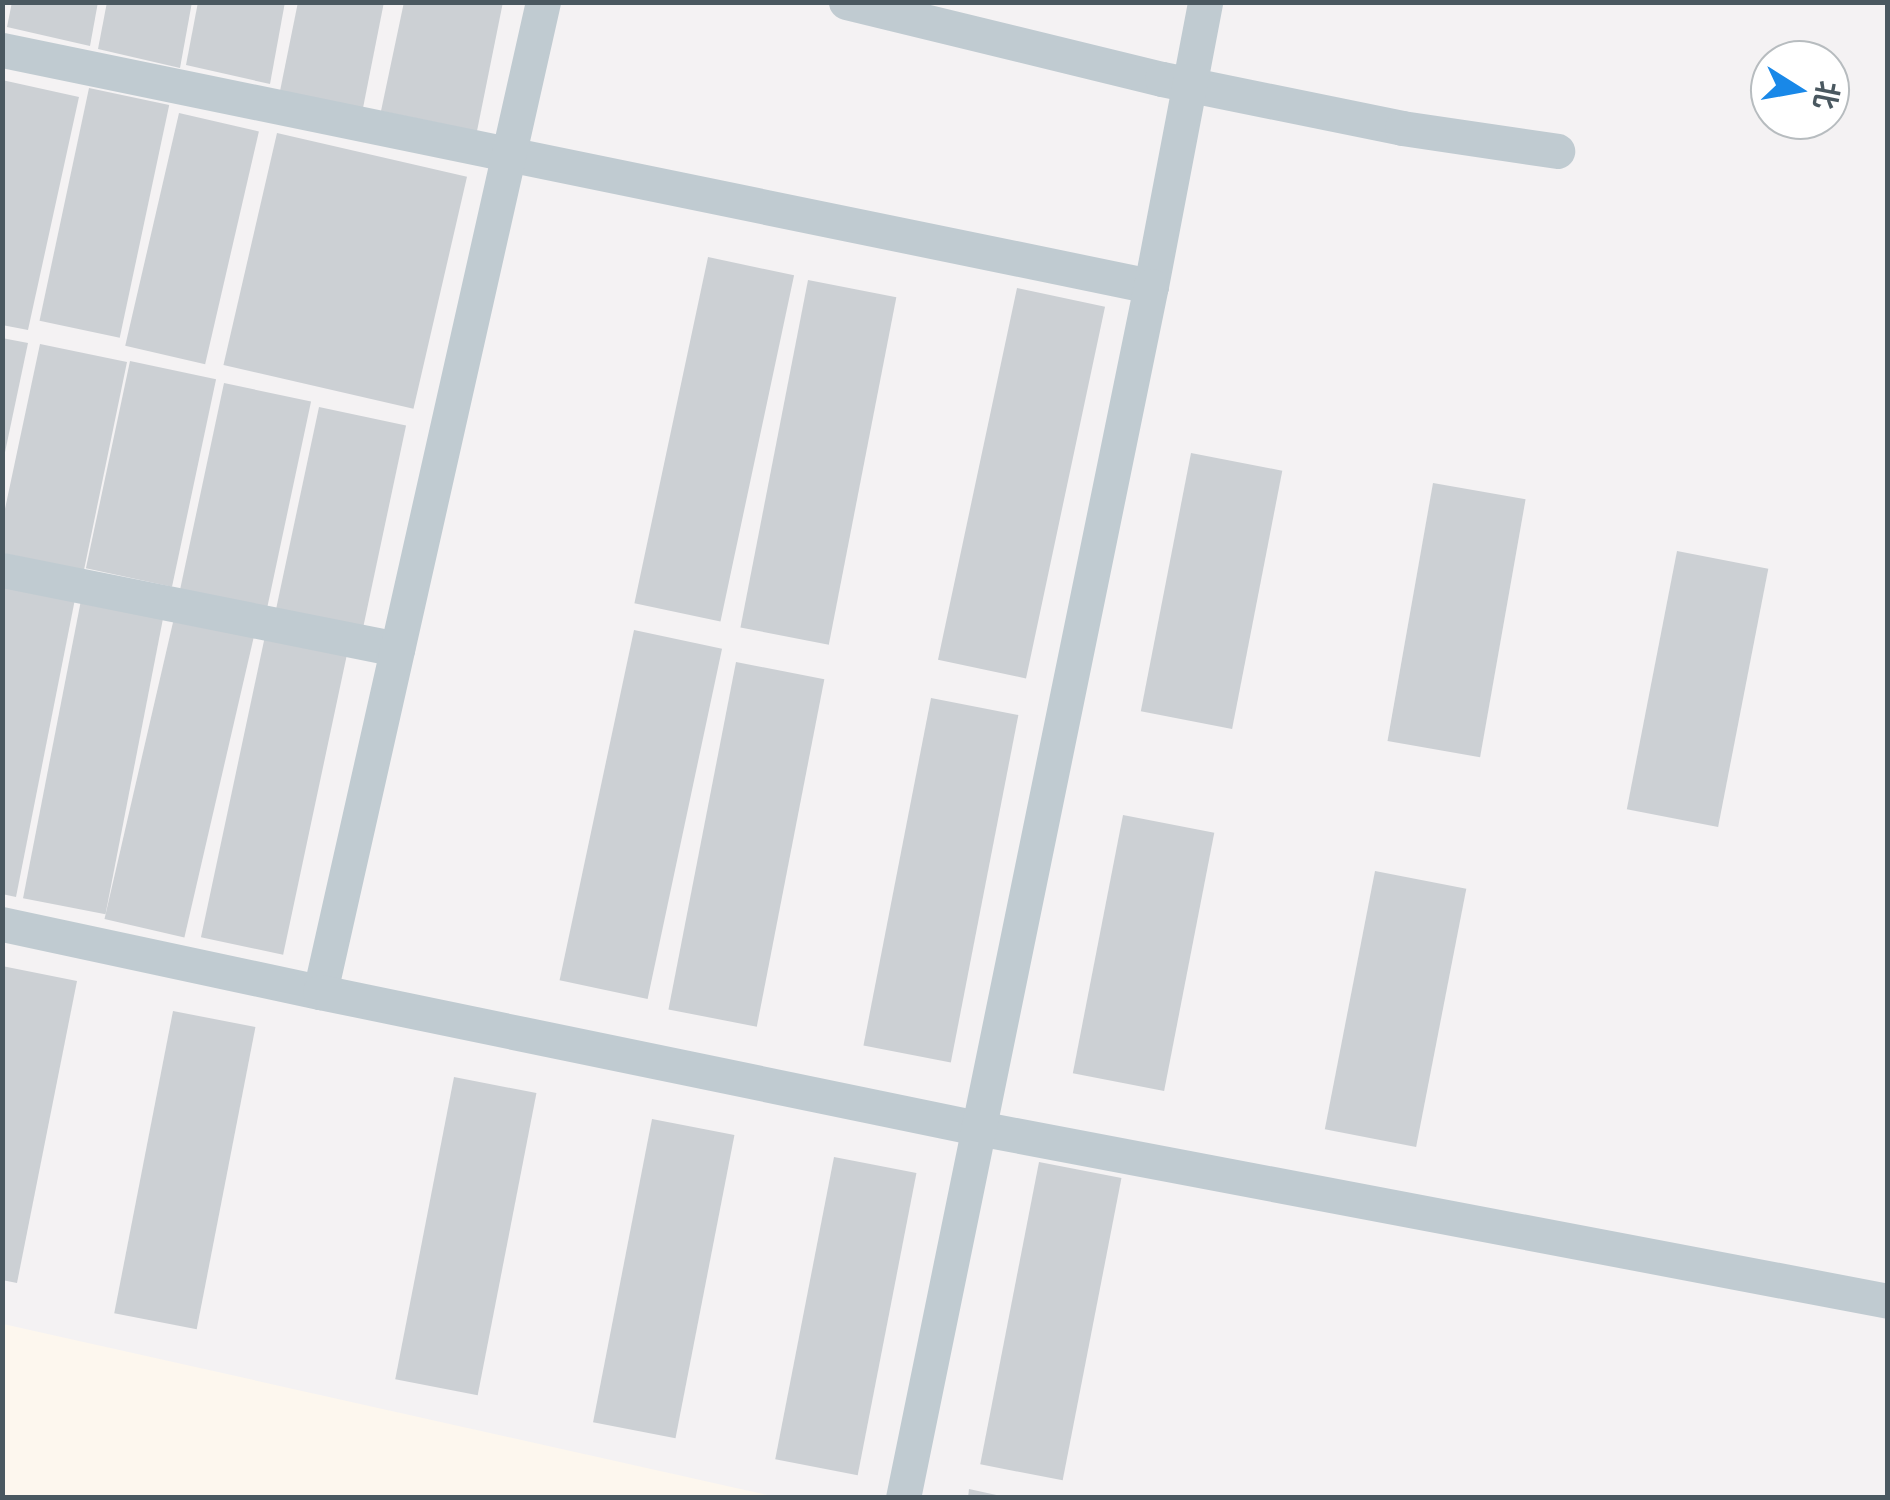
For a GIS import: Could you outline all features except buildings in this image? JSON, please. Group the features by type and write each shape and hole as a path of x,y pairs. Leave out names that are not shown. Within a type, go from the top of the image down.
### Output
{"street":[{"path":"320,992 543,2"},
{"path":"846,2 1189,84 1402,128 1557,151"},
{"path":"903,1498 1151,286 1204,2"},
{"path":"2,50 1151,286"},
{"path":"2,570 398,649"},
{"path":"2,924 978,1128 1888,1301"}],"shaded area":[{"path":"3,1324 776,1497 3,1497"}]}
